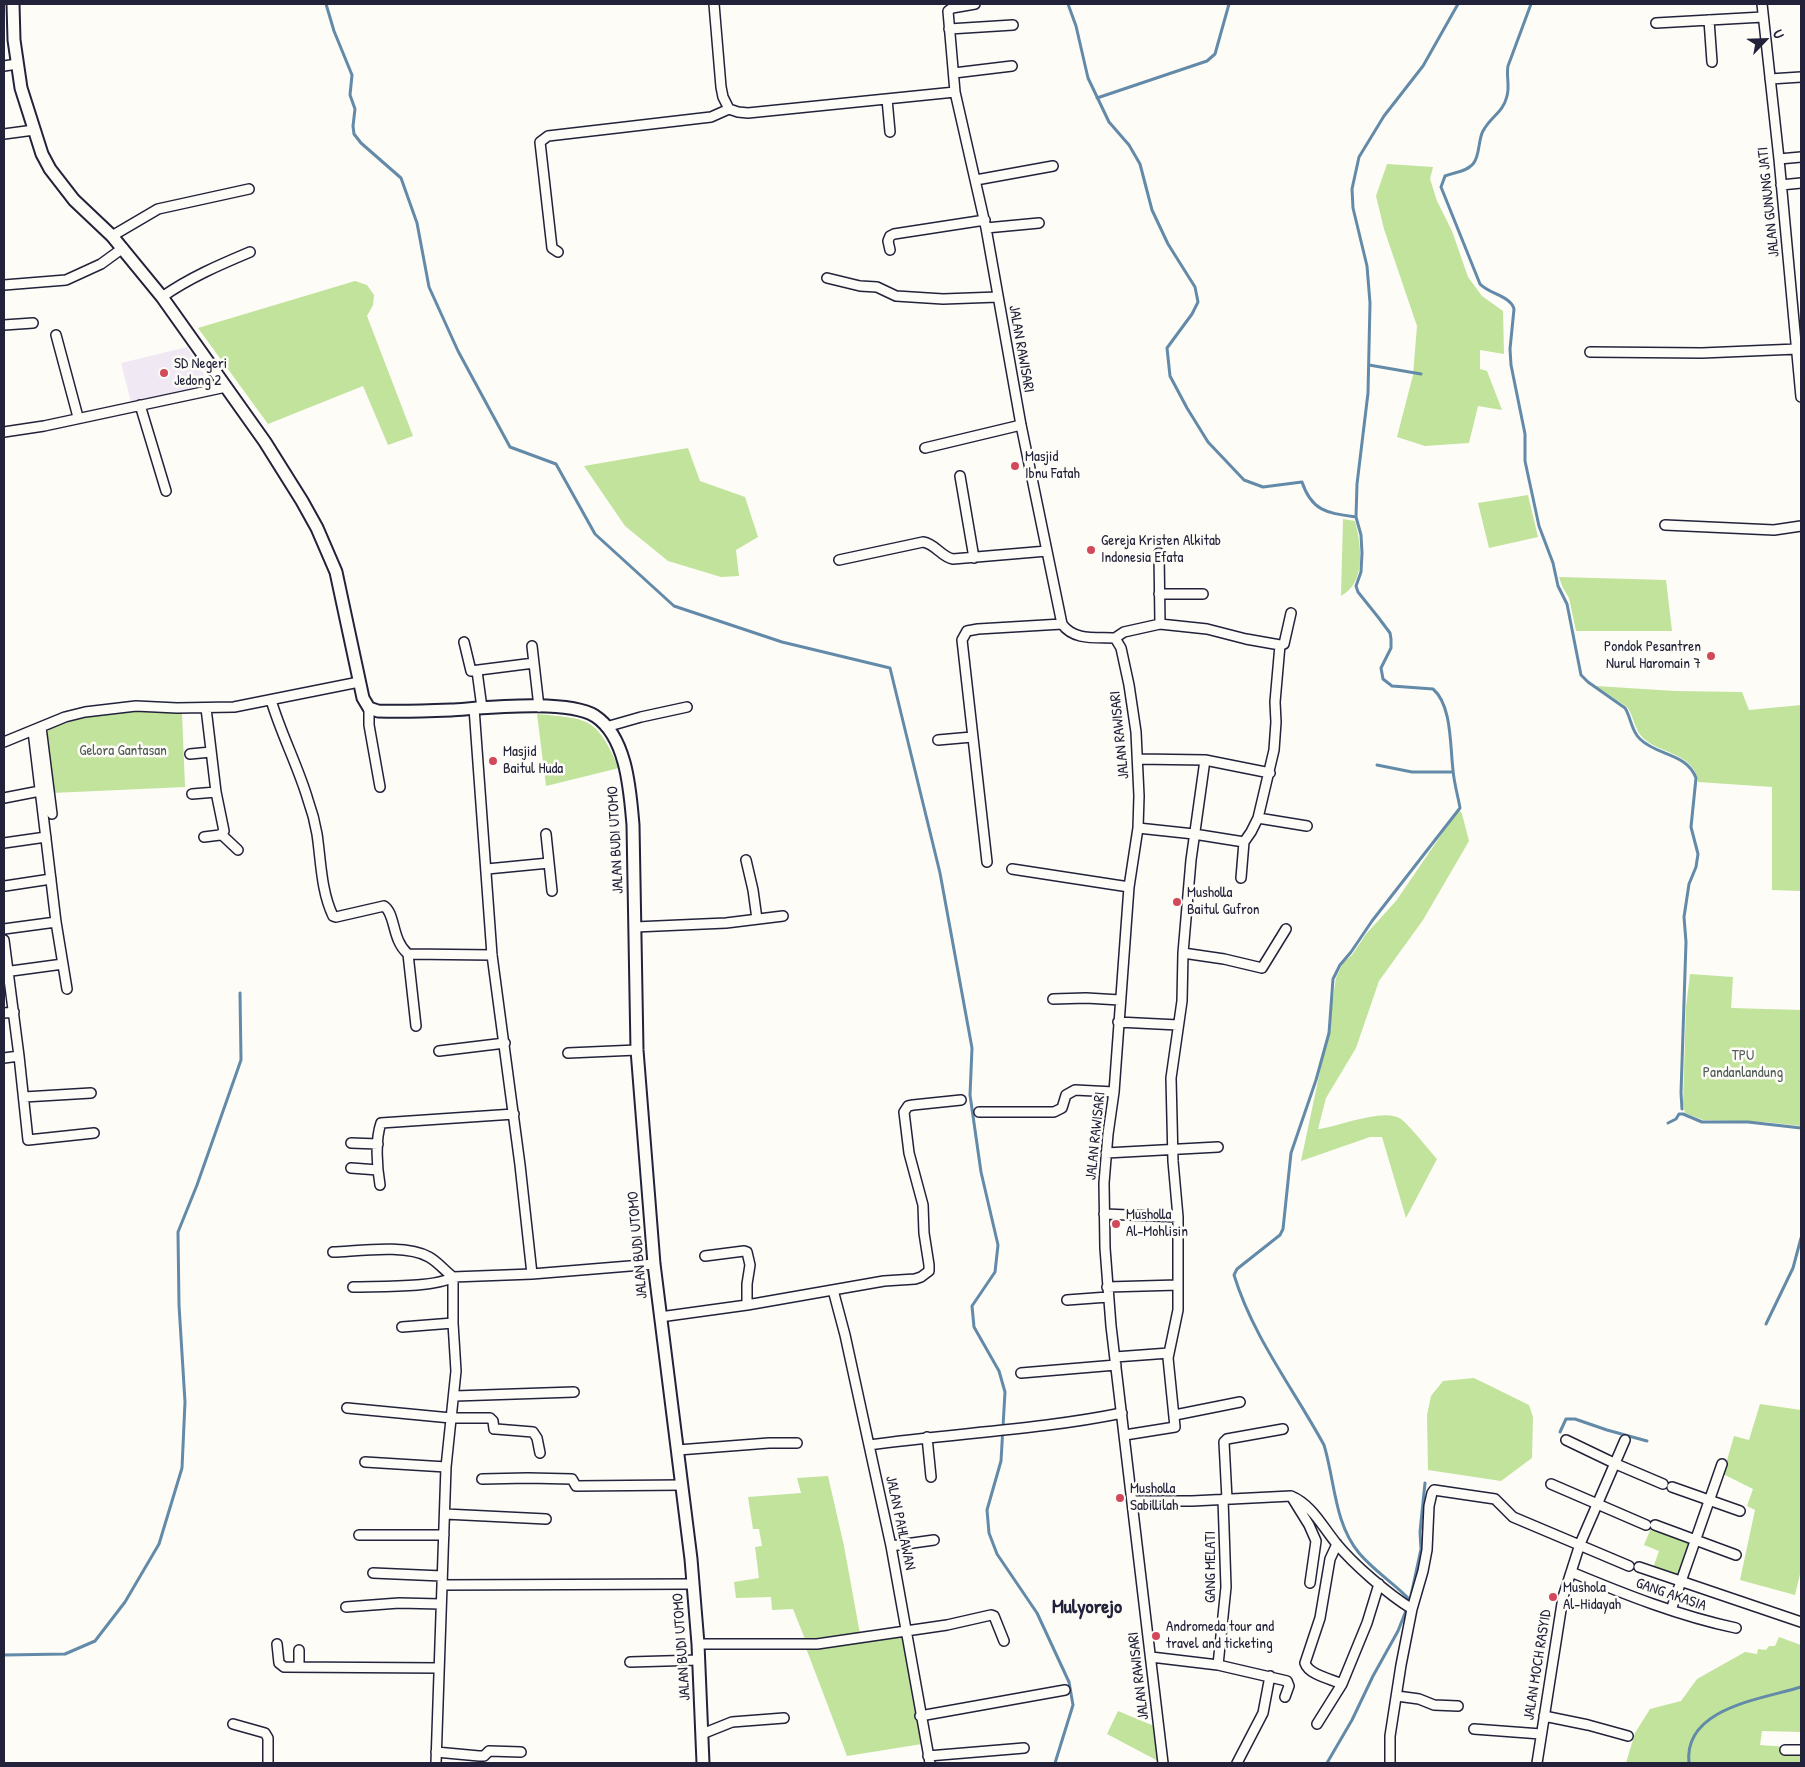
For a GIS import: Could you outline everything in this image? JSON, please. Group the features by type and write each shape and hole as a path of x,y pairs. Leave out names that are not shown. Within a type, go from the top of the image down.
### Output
{"street":[{"path":"13,4 14,40 21,88 46,162 59,183 123,248 162,297 265,442 313,521 329,553 341,593 363,698 369,708 369,725 380,787"},
{"path":"714,4 721,87 729,110"},
{"name":"JALAN RAWISARI","path":"975,4 952,8 948,11 955,92 985,224 1021,426 1062,624"},
{"name":"JALAN GUNUNG JATI","path":"1762,4 1779,159 1801,398"},
{"path":"1656,23 1763,17"},
{"path":"1708,20 1712,62"},
{"path":"949,29 1013,25"},
{"path":"4,66 17,64"},
{"path":"954,73 1012,66"},
{"path":"1770,79 1801,77"},
{"path":"558,252 552,248 540,142 548,136 711,117 729,110 748,113 955,92"},
{"path":"886,99 890,132"},
{"path":"4,134 34,130"},
{"path":"1779,159 1801,157"},
{"path":"976,180 1053,166"},
{"path":"1781,185 1801,183"},
{"path":"112,236 158,209 249,189"},
{"path":"890,250 888,241 890,236 894,234 985,224 1039,223"},
{"path":"4,285 66,280 101,264 123,248"},
{"path":"162,297 211,268 250,252"},
{"path":"827,278 860,286 877,287 896,296 943,299 998,297"},
{"path":"4,325 33,323"},
{"path":"56,335 78,418"},
{"path":"1590,352 1652,351 1702,353 1797,350"},
{"path":"4,432 44,426 226,387"},
{"path":"140,405 166,491"},
{"path":"925,448 1021,426"},
{"path":"960,476 974,558"},
{"path":"1665,525 1774,530 1801,526"},
{"path":"839,560 923,542 930,543 947,558 974,558 1047,551"},
{"path":"1159,554 1160,624"},
{"path":"1160,594 1202,594"},
{"path":"987,862 962,640 968,631 1062,624 1066,630 1076,636 1115,638 1124,632 1160,624 1207,629 1246,640 1280,645 1284,644 1291,613"},
{"name":"JALAN RAWISARI","path":"1115,638 1120,648 1129,685 1138,759 1138,828 1129,887 1114,1092 1106,1153 1104,1214 1107,1287 1163,1763"},
{"path":"464,642 471,671 534,663"},
{"path":"1242,878 1244,842 1252,832 1258,818 1274,750 1275,702 1280,645"},
{"path":"532,646 539,707"},
{"path":"477,671 492,954 514,1114 532,1274"},
{"path":"4,742 65,717 112,709 136,706 234,707 359,682"},
{"path":"271,700 308,799 317,833 325,892 332,914 336,917 386,906 390,913 397,940 408,954 416,1026"},
{"path":"369,708 386,711 559,707 586,712 595,716 606,727 687,707"},
{"path":"206,708 216,792 224,828 221,834"},
{"name":"JALAN BUDI UTOMO","path":"606,727 624,760 630,789 633,825 637,1050 654,1264 678,1450 698,1644 702,1763"},
{"path":"37,729 40,791 56,922 67,989"},
{"path":"37,729 52,814"},
{"path":"938,740 972,736"},
{"path":"190,754 211,752"},
{"path":"1138,759 1205,760 1270,773"},
{"path":"1125,1435 1175,1427 1168,1358 1178,1310 1178,1217 1173,1151 1171,1078 1182,1001 1183,953 1194,834 1205,760"},
{"path":"4,798 40,791"},
{"path":"192,794 216,792"},
{"path":"1258,818 1307,826"},
{"path":"1138,828 1244,842"},
{"path":"204,837 221,834"},
{"path":"221,834 238,850"},
{"path":"546,834 552,891"},
{"path":"4,843 46,837"},
{"path":"746,860 757,919"},
{"path":"487,869 549,863"},
{"path":"1012,869 1129,887"},
{"path":"5,886 51,879"},
{"path":"635,927 726,923 783,916"},
{"path":"4,929 56,922"},
{"path":"1183,953 1224,959 1262,968 1286,929"},
{"path":"4,940 6,972 14,1012 28,1140 94,1133"},
{"path":"408,954 492,954"},
{"path":"6,972 62,964"},
{"path":"1053,999 1120,1000"},
{"path":"4,1013 14,1012"},
{"path":"1118,1022 1178,1024"},
{"path":"438,1051 505,1043"},
{"path":"568,1053 637,1050"},
{"path":"4,1058 19,1056"},
{"path":"979,1112 1054,1112 1062,1108 1066,1095 1075,1090 1114,1092"},
{"path":"24,1097 91,1092"},
{"path":"660,1317 884,1281 921,1277 929,1271 924,1233 923,1205 909,1153 904,1112 908,1106 961,1100"},
{"path":"380,1185 378,1130 381,1123 514,1114"},
{"path":"351,1143 378,1144"},
{"path":"1106,1153 1173,1151 1218,1147"},
{"path":"351,1168 378,1170"},
{"path":"1104,1214 1178,1217"},
{"path":"333,1252 405,1250 431,1258 453,1278 456,1371 446,1467 436,1763"},
{"path":"704,1256 747,1252 750,1265 747,1284 747,1304"},
{"path":"354,1287 430,1284 453,1278 654,1264"},
{"path":"1107,1287 1178,1285"},
{"name":"JALAN PAHLAWAN","path":"832,1290 845,1335 891,1546 929,1759"},
{"path":"1067,1300 1108,1297"},
{"path":"402,1326 453,1323"},
{"path":"1021,1373 1169,1353"},
{"path":"454,1396 574,1392"},
{"path":"1175,1414 1240,1402"},
{"path":"347,1408 450,1418 490,1418 496,1430 533,1432 538,1438 540,1453"},
{"path":"869,1445 1090,1419 1122,1413"},
{"name":"GANG MELATI","path":"1218,1665 1226,1587 1224,1442 1227,1439 1283,1429"},
{"path":"927,1437 931,1477"},
{"path":"1566,1440 1616,1464 1740,1511"},
{"name":"JALAN MOCH RASYID","path":"1537,1763 1561,1612 1570,1572 1580,1544 1625,1440"},
{"path":"678,1450 769,1443 797,1443"},
{"path":"365,1462 446,1467"},
{"path":"1671,1610 1722,1464"},
{"path":"482,1479 528,1478 572,1480 576,1486 682,1485"},
{"path":"1551,1484 1650,1525 1736,1554"},
{"path":"1390,1763 1390,1736 1409,1607 1423,1571 1427,1550 1430,1506 1434,1490 1496,1499 1514,1517 1634,1566 1681,1580 1801,1622"},
{"path":"1291,1496 1309,1525 1316,1541 1310,1582"},
{"path":"1132,1501 1291,1496 1301,1500 1311,1510 1336,1544 1379,1584 1409,1607"},
{"path":"445,1514 546,1520"},
{"path":"359,1535 444,1535"},
{"path":"891,1546 934,1540"},
{"path":"1336,1544 1330,1559 1320,1618 1305,1663 1310,1671 1342,1684"},
{"name":"GANG AKASIA","path":"1570,1572 1671,1610 1736,1628"},
{"path":"373,1574 442,1580 692,1584"},
{"path":"1317,1724 1342,1684 1367,1622 1379,1584"},
{"path":"346,1607 399,1603 441,1604"},
{"path":"698,1644 806,1645 906,1632 991,1615 994,1616 1004,1641"},
{"path":"277,1644 280,1665 440,1668"},
{"path":"299,1650 299,1666"},
{"path":"1151,1657 1218,1665 1287,1681 1288,1686 1285,1697"},
{"path":"630,1662 699,1660"},
{"path":"1237,1763 1263,1714 1270,1676"},
{"path":"920,1716 1065,1690"},
{"path":"1397,1696 1419,1699 1434,1705 1458,1706"},
{"path":"1544,1716 1588,1724 1628,1736"},
{"path":"702,1734 732,1722 784,1718"},
{"path":"233,1724 265,1733 268,1738 268,1763"},
{"path":"1474,1729 1541,1734"},
{"path":"929,1759 1024,1748"},
{"path":"1785,1750 1801,1750"},
{"path":"436,1752 479,1756 484,1756 489,1751 521,1752"}],"shaded area":[{"name":"SD Negeri Jedong 2","path":"187,347 210,384 131,402 121,363"}],"green space":[{"path":"1387,164 1433,167 1430,179 1437,201 1452,231 1468,277 1482,296 1503,311 1504,354 1480,350 1480,369 1487,371 1502,410 1478,406 1469,443 1425,446 1397,437 1413,375 1417,326 1384,229 1376,196"},
{"path":"355,281 367,285 374,295 373,305 367,316 413,436 388,445 363,386 268,424 198,328"},
{"path":"688,448 700,481 745,497 758,537 736,550 739,576 721,577 668,561 625,526 584,466"},
{"path":"1528,495 1538,537 1489,548 1478,503"},
{"path":"1343,519 1355,521 1359,541 1360,562 1355,582 1341,596"},
{"path":"1559,577 1666,580 1672,631 1576,631 1569,598"},
{"path":"1596,686 1675,691 1742,692 1749,710 1801,705 1801,891 1772,890 1772,787 1698,782 1691,765 1643,738 1627,707"},
{"name":"Gelora Gantasan","path":"132,711 182,713 185,787 52,793 46,736 49,729 90,715"},
{"path":"537,714 569,717 589,724 604,739 619,768 546,786"},
{"path":"1459,809 1469,841 1423,920 1379,981 1356,1048 1326,1098 1318,1129 1384,1115 1393,1116 1406,1123 1437,1159 1406,1218 1382,1137 1370,1137 1301,1161 1327,1038 1336,978 1343,963 1352,955 1366,934 1396,901"},
{"name":"TPU Pandanlandung","path":"1690,974 1733,977 1731,1008 1801,1010 1801,1126 1765,1122 1703,1120 1685,1113 1683,1103 1686,1007"},
{"path":"1474,1378 1529,1405 1533,1417 1532,1458 1501,1481 1428,1470 1427,1415 1431,1396 1443,1381"},
{"path":"1760,1404 1801,1410 1801,1570 1795,1595 1740,1580 1755,1510 1747,1506 1753,1489 1723,1474 1734,1436 1749,1440"},
{"path":"828,1476 844,1546 860,1634 805,1639 793,1609 772,1610 771,1597 736,1598 734,1582 759,1578 755,1547 762,1546 759,1529 753,1529 748,1497 801,1493 797,1478"},
{"path":"1651,1528 1691,1541 1678,1576 1653,1568 1659,1551 1644,1545"},
{"path":"901,1636 903,1638 922,1744 847,1756 806,1648"},
{"path":"1779,1637 1801,1645 1801,1732 1762,1731 1760,1745 1801,1748 1801,1763 1626,1763 1635,1733 1650,1709 1681,1701 1697,1679 1745,1652 1757,1654 1758,1649 1766,1650 1769,1646 1775,1646"},
{"path":"1118,1711 1154,1726 1158,1761 1107,1734"}],"waterway":[{"path":"326,4 334,31 352,75 350,95 355,109 354,134 361,143 401,178 417,223 429,287 458,351 510,447 556,464 595,534 674,606 782,642 890,668 940,873 972,1048 970,1095 981,1172 998,1245 995,1272 972,1306 974,1327 999,1371 1005,1392 1001,1461 987,1510 989,1533 997,1554 1037,1613 1069,1682 1073,1705 1055,1763"},
{"path":"1068,4 1076,26 1088,78 1109,122 1129,145 1140,164 1152,210 1168,244 1195,287 1198,302 1192,314 1167,348 1170,376 1187,408 1208,442 1244,480 1263,487 1302,482 1311,500 1322,509 1356,517"},
{"path":"1097,98 1207,61 1215,54 1229,4"},
{"path":"1410,1600 1365,1559 1351,1541 1336,1501 1324,1445 1274,1362 1252,1320 1234,1275 1237,1269 1280,1235 1283,1229 1291,1153 1316,1080 1329,1033 1333,979 1340,965 1372,921 1460,808 1454,775 1449,726 1444,705 1433,689 1392,686 1383,679 1381,668 1391,648 1390,633 1358,592 1356,586 1361,572 1362,553 1361,535 1356,517 1357,484 1368,393 1370,303 1367,266 1353,208 1352,189 1359,157 1384,116 1423,66 1458,4"},
{"path":"1531,4 1508,66 1508,88 1503,107 1483,131 1477,157 1473,164 1464,170 1445,176 1441,187 1480,284 1509,301 1514,309 1510,349 1511,365 1525,434 1525,461 1539,526 1553,563 1558,586 1567,604 1581,675 1625,708 1640,739 1647,745 1679,759 1692,770 1696,778 1691,827 1698,854 1696,867 1689,884 1684,917 1686,942 1682,1109"},
{"path":"1369,365 1421,374"},
{"path":"1377,765 1412,772 1453,772"},
{"path":"4,1655 65,1654 95,1641 125,1602 159,1544 182,1468 185,1402 179,1305 178,1232 197,1185 241,1060 240,993"},
{"path":"1668,1123 1676,1119 1679,1114 1683,1114 1702,1122 1748,1122 1801,1128"},
{"path":"1766,1324 1793,1268 1801,1238"},
{"path":"1560,1432 1566,1419 1575,1419 1647,1441"},
{"path":"1410,1600 1421,1549 1420,1532 1425,1483"},
{"path":"1327,1763 1352,1720 1373,1676 1398,1631 1407,1608"},
{"path":"1689,1763 1690,1744 1698,1730 1712,1718 1728,1709 1747,1702 1801,1687"}],"place":[{"name":"SD Negeri Jedong 2","path":"164,373"},
{"name":"Masjid Ibnu Fatah","path":"1015,466"},
{"name":"Gereja Kristen Alkitab Indonesia Efata","path":"1091,550"},
{"name":"Pondok Pesantren Nurul Haromain 7","path":"1711,656"},
{"name":"Masjid Baitul Huda","path":"493,761"},
{"name":"Musholla Baitul Gufron","path":"1177,902"},
{"name":"Musholla Al-Mohlisin","path":"1116,1224"},
{"name":"Musholla Sabillilah","path":"1120,1498"},
{"name":"Mushola Al-Hidayah","path":"1553,1597"},
{"name":"Andromeda tour and travel and ticketing","path":"1156,1636"}],"district":[{"name":"Mulyorejo","path":"1087,1608"}]}
